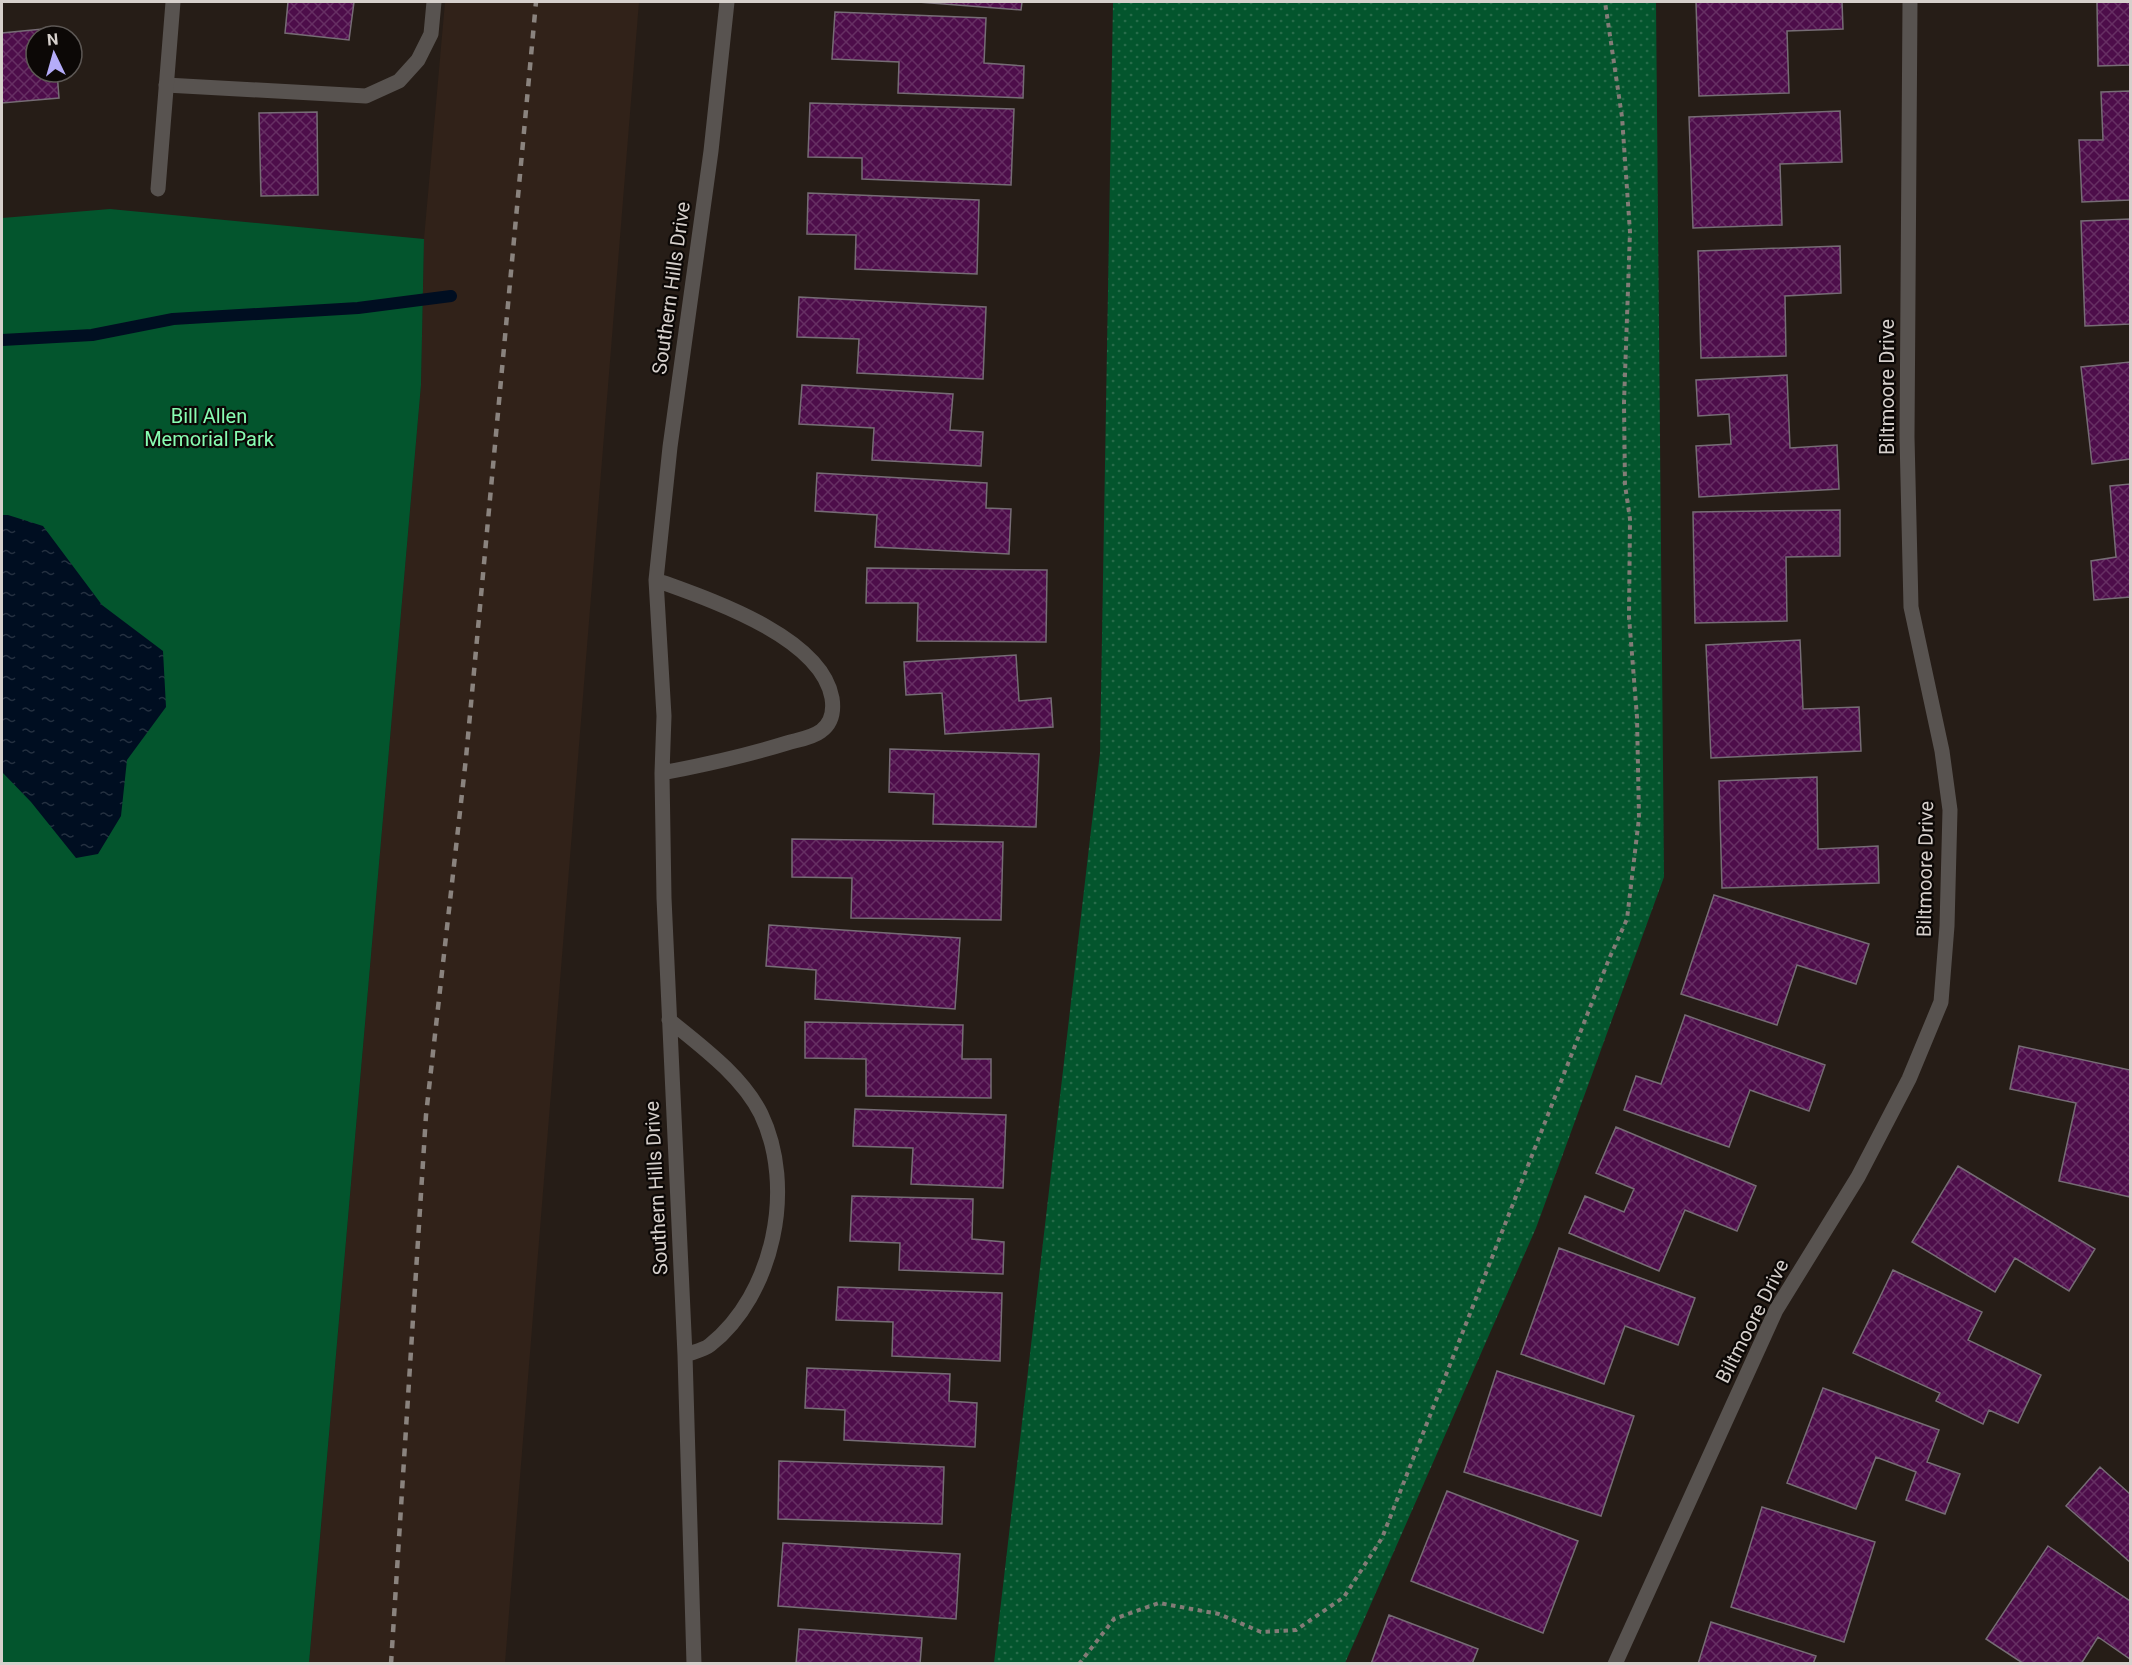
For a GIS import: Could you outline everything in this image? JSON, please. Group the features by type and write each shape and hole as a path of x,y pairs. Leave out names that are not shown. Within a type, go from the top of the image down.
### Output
{"street":[{"path":"158,189 173,2"},
{"path":"166,85 366,96 399,81 418,60 431,34 434,2"},
{"name":"Southern Hills Drive","path":"694,1664 685,1355 669,1020 662,773 664,717 656,580 670,447 711,151 727,2"},
{"name":"Biltmoore Drive","path":"1615,1664 1776,1310 1858,1177 1909,1079 1941,1002 1947,927 1950,810 1941,752 1911,607 1907,437 1910,2"},
{"path":"656,580 735,611 792,645 823,673 830,689 833,707 827,725 814,735 739,758 662,773"},
{"path":"669,1020 731,1075 760,1114 770,1140 777,1196 769,1252 745,1303 709,1346 685,1355"}],"path":[{"path":"1079,1664 1114,1619 1159,1603 1219,1614 1261,1632 1296,1630 1344,1597 1382,1538 1609,959 1627,919 1639,818 1624,403 1630,232 1622,117 1605,2"}],"shaded area":[{"path":"445,2 639,2 505,1663 309,1664 421,385 424,239"}],"green space":[{"path":"1113,2 1656,2 1664,877 1536,1228 1345,1663 994,1663 1100,753"},
{"name":"Bill Allen Memorial Park","path":"110,209 424,239 421,385 309,1663 2,1664 2,218"}],"water":[{"path":"2,515 43,526 102,605 163,651 166,707 127,760 121,816 98,854 76,858 31,802 2,772"}],"building":[{"path":"288,2 354,2 349,40 285,33"},
{"path":"918,2 1022,2 1021,10"},
{"path":"1696,2 1842,2 1843,29 1787,31 1789,93 1699,96"},
{"path":"2097,2 2130,2 2130,65 2098,66"},
{"path":"835,12 986,18 984,63 1024,66 1023,98 898,93 899,62 832,59"},
{"path":"24,31 24,84 58,84 59,98 2,103 2,33"},
{"path":"2130,91 2130,200 2082,202 2079,140 2103,140 2101,92"},
{"path":"810,103 1014,109 1011,185 862,179 862,158 808,157"},
{"path":"1840,111 1842,162 1780,164 1782,225 1693,228 1689,117"},
{"path":"317,112 318,195 261,196 259,113"},
{"path":"808,193 979,200 977,274 855,269 856,235 807,234"},
{"path":"2130,219 2130,324 2085,326 2081,221"},
{"path":"1840,246 1841,293 1785,296 1786,356 1701,358 1698,251"},
{"path":"799,297 986,307 983,379 857,373 859,339 797,337"},
{"path":"2130,362 2130,459 2092,464 2081,367"},
{"path":"1787,375 1790,448 1837,445 1839,489 1699,497 1696,446 1731,444 1729,414 1698,416 1696,380"},
{"path":"802,385 953,394 950,430 983,432 981,466 872,460 874,428 799,424"},
{"path":"817,473 987,483 986,508 1011,509 1009,554 875,547 877,515 815,511"},
{"path":"2130,484 2130,597 2094,600 2091,561 2116,557 2110,486"},
{"path":"1840,510 1840,556 1786,557 1787,621 1695,623 1693,512"},
{"path":"867,568 1047,570 1046,642 917,641 918,603 866,603"},
{"path":"1800,640 1803,709 1859,707 1861,751 1711,758 1706,645"},
{"path":"1016,655 1019,701 1051,698 1053,727 945,734 942,693 906,695 904,662"},
{"path":"890,749 1039,754 1036,827 933,824 934,794 889,792"},
{"path":"1817,777 1818,849 1878,846 1879,883 1722,888 1719,781"},
{"path":"792,839 1003,842 1001,920 851,918 852,878 792,877"},
{"path":"1714,895 1869,944 1856,984 1797,965 1777,1025 1681,994"},
{"path":"769,925 960,938 955,1009 815,999 816,970 766,966"},
{"path":"1685,1015 1825,1065 1809,1111 1750,1090 1729,1147 1624,1110 1636,1076 1661,1084"},
{"path":"805,1022 963,1025 962,1059 991,1059 991,1098 866,1096 866,1059 805,1058"},
{"path":"2019,1046 2130,1070 2130,1197 2059,1181 2076,1103 2010,1089"},
{"path":"855,1109 1006,1115 1003,1188 911,1184 913,1148 853,1146"},
{"path":"1616,1127 1756,1186 1737,1231 1685,1210 1659,1271 1569,1233 1585,1196 1624,1212 1634,1189 1596,1173"},
{"path":"1958,1166 2095,1249 2069,1291 2015,1258 1995,1292 1912,1242"},
{"path":"852,1196 973,1199 972,1239 1004,1242 1003,1274 899,1270 900,1243 850,1241"},
{"path":"1559,1248 1695,1298 1678,1345 1625,1326 1604,1384 1521,1354"},
{"path":"1893,1270 1982,1312 1968,1340 2041,1375 2018,1423 1989,1410 1983,1424 1936,1401 1940,1393 1853,1353"},
{"path":"838,1287 1002,1293 1000,1361 892,1356 893,1322 836,1320"},
{"path":"807,1368 950,1374 949,1401 977,1403 975,1447 844,1440 845,1410 805,1408"},
{"path":"1497,1371 1634,1416 1601,1516 1464,1472"},
{"path":"1823,1388 1939,1430 1927,1462 1960,1474 1945,1514 1906,1500 1916,1472 1876,1457 1856,1509 1787,1483"},
{"path":"779,1461 944,1467 942,1524 778,1519"},
{"path":"2100,1467 2130,1494 2130,1562 2066,1506"},
{"path":"1447,1491 1578,1541 1543,1633 1411,1581"},
{"path":"1762,1507 1875,1542 1844,1642 1731,1607"},
{"path":"783,1543 960,1554 956,1619 778,1606"},
{"path":"2048,1546 2130,1601 2130,1659 2098,1637 2081,1664 2024,1664 1986,1639"},
{"path":"1389,1615 1478,1649 1472,1664 1371,1664"},
{"path":"1711,1622 1816,1656 1813,1664 1698,1664"},
{"path":"799,1629 922,1638 920,1664 796,1664"}],"waterway":[{"path":"2,340 92,335 173,319 358,308 451,296"}],"railway":[{"path":"391,1664 426,1115 466,758 536,2"}]}
